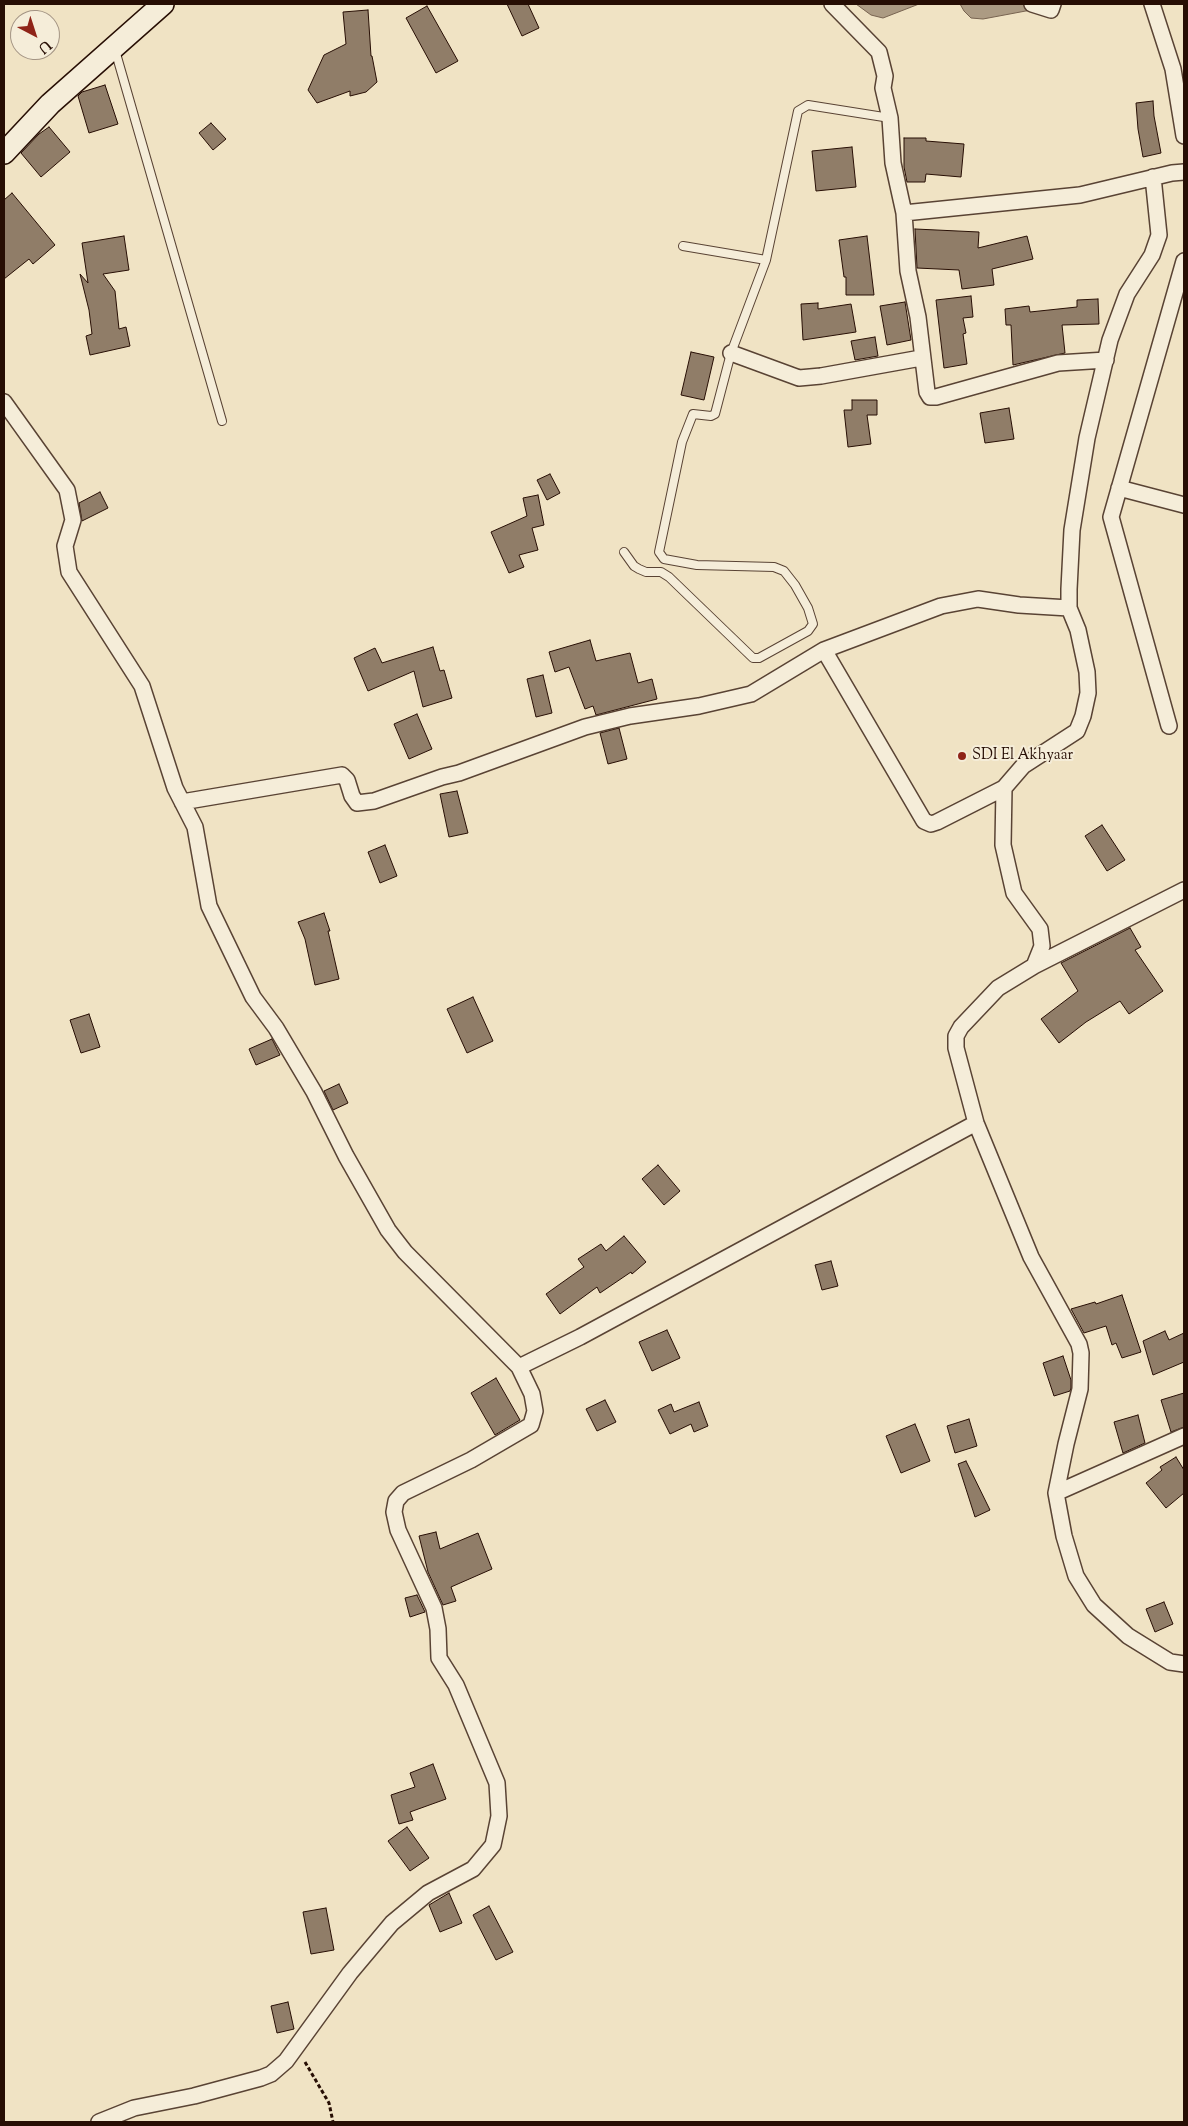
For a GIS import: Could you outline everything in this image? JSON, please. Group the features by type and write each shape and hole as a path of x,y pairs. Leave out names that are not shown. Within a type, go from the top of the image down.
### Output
{"street":[{"path":"4,153 50,104 163,4"},
{"path":"832,4 879,52 885,76 883,88 890,118 893,163 904,213 908,271 918,317 921,358 927,392 930,396 936,397 1058,363 1106,360"},
{"path":"1032,4 1051,10 1054,4"},
{"path":"1152,4 1173,69 1184,136"},
{"path":"904,213 1080,195 1153,177 1184,172"},
{"path":"824,650 924,821 931,824 1004,788 1023,766 1077,731 1083,716 1088,693 1087,672 1078,630 1070,608 1068,589 1071,570 1072,530 1086,438 1110,340 1127,294 1152,254 1159,234 1153,177"},
{"path":"1169,726 1110,517 1184,261"},
{"path":"731,353 799,378 821,376 921,358"},
{"path":"4,402 67,490 73,520 65,546 69,572 142,686 175,788 195,827 209,906 253,997 276,1028 314,1092 370,1200 388,1230 405,1252 519,1367 532,1394 535,1412 531,1425 472,1460 403,1493 396,1501 394,1512 398,1530 434,1608 438,1623 439,1658 456,1685 497,1783 499,1816 493,1845 473,1869 428,1893 392,1924 350,1973 296,2047 278,2068 261,2078 134,2108 99,2122"},
{"path":"1119,488 1184,505"},
{"path":"182,802 342,775 347,780 352,796 357,803 374,801 434,779 459,773 585,727 630,716 699,706 750,694 824,650 941,606 978,599 1019,605 1070,608"},
{"path":"1004,788 1004,845 1014,893 1040,929 1042,946 1034,966"},
{"path":"1184,890 1034,966 998,988 961,1027 956,1036 956,1048 976,1123 1031,1257 1079,1344 1081,1353 1080,1389 1056,1493 1064,1536 1076,1576 1094,1605 1128,1636 1146,1649 1170,1662 1184,1664"},
{"path":"519,1367 580,1338 976,1123"},
{"path":"1056,1493 1184,1436"}],"lane":[{"path":"114,48 222,421"},
{"path":"624,552 634,566 639,569 646,572 661,572 669,577 753,658 759,658 808,631 813,624 808,608 795,585 784,572 774,567 704,566 664,559 659,552 682,442 693,414 712,416 715,414 731,353 766,260 798,111 808,105 890,118"},
{"path":"683,246 766,260"}],"path":[{"path":"296,2047 329,2103 333,2122"}],"shaded area":[{"path":"856,4 919,4 883,18 871,15"},
{"path":"960,4 1063,4 983,19 971,18"}],"building":[{"path":"507,4 528,4 539,28 522,36"},
{"path":"427,6 458,61 436,73 406,18"},
{"path":"368,10 371,56 377,82 366,92 350,96 350,91 317,103 308,90 324,55 346,44 343,12"},
{"path":"105,85 118,124 89,133 78,96 82,92"},
{"path":"1153,101 1161,153 1143,157 1136,103"},
{"path":"211,123 226,139 213,150 199,133"},
{"path":"49,127 70,152 41,177 21,153 39,134"},
{"path":"904,138 926,138 926,141 964,144 961,177 926,174 925,182 907,182 904,167"},
{"path":"852,147 856,187 816,191 812,151"},
{"path":"12,193 55,245 33,264 29,259 4,279 4,200"},
{"path":"915,229 979,232 978,248 1027,236 1033,259 992,269 994,285 962,289 959,270 917,268"},
{"path":"124,236 129,270 103,274 115,291 119,329 126,327 130,346 90,355 86,336 92,334 89,310 80,274 88,283 82,243"},
{"path":"867,236 874,295 846,295 846,277 844,277 839,240"},
{"path":"971,296 973,317 963,318 966,333 963,334 967,364 944,368 936,300"},
{"path":"1098,299 1099,324 1062,325 1065,353 1013,365 1011,325 1006,325 1005,309 1029,306 1030,312 1077,307 1077,300"},
{"path":"905,302 911,340 887,345 880,306"},
{"path":"818,303 818,309 851,304 856,332 803,340 801,304"},
{"path":"875,337 878,356 855,360 851,341"},
{"path":"691,352 714,357 704,400 681,395"},
{"path":"852,400 877,400 877,415 867,415 871,444 848,447 844,410 852,410"},
{"path":"1009,408 1014,439 985,443 980,413"},
{"path":"550,474 560,493 547,500 537,480"},
{"path":"100,492 108,508 82,521 79,503"},
{"path":"538,495 544,525 532,528 538,550 519,555 524,567 509,573 491,532 527,516 523,498"},
{"path":"590,640 596,661 630,653 638,683 652,679 657,699 596,715 593,706 585,709 569,667 555,672 549,652"},
{"path":"433,647 440,671 444,670 452,698 423,707 414,671 368,691 354,658 375,648 382,663"},
{"path":"543,675 552,713 536,717 527,679"},
{"path":"417,714 432,749 409,759 394,724"},
{"path":"619,728 627,759 608,764 600,733"},
{"path":"457,791 468,833 449,837 440,794"},
{"path":"1102,825 1125,860 1107,871 1085,836"},
{"path":"385,845 397,876 380,883 368,852"},
{"path":"324,913 330,931 328,931 339,979 315,985 305,939 298,922"},
{"path":"1130,928 1141,947 1135,950 1163,991 1129,1014 1120,1001 1086,1022 1059,1043 1041,1019 1078,991 1061,963"},
{"path":"473,997 493,1041 467,1053 447,1009"},
{"path":"89,1014 100,1047 81,1053 70,1020"},
{"path":"272,1039 280,1055 256,1065 249,1049"},
{"path":"339,1084 348,1103 333,1110 324,1091"},
{"path":"658,1165 680,1191 664,1205 642,1179"},
{"path":"624,1236 646,1262 632,1274 631,1272 600,1293 597,1287 560,1314 546,1294 584,1267 578,1259 601,1244 606,1251"},
{"path":"831,1261 838,1286 822,1290 815,1265"},
{"path":"1122,1295 1141,1352 1122,1358 1116,1343 1112,1345 1106,1326 1084,1333 1071,1309 1095,1302 1096,1304"},
{"path":"667,1330 680,1358 652,1371 639,1342"},
{"path":"1165,1331 1169,1340 1184,1333 1184,1362 1153,1375 1143,1341"},
{"path":"1063,1356 1071,1380 1071,1388 1070,1391 1054,1396 1043,1363"},
{"path":"496,1378 520,1420 495,1435 471,1393"},
{"path":"1184,1393 1184,1427 1171,1432 1161,1400"},
{"path":"605,1400 616,1422 597,1431 586,1409"},
{"path":"699,1402 708,1426 694,1432 691,1424 670,1434 658,1410 671,1404 674,1412"},
{"path":"1138,1415 1145,1443 1123,1453 1114,1422"},
{"path":"969,1419 977,1446 955,1453 947,1426"},
{"path":"915,1424 930,1461 901,1473 886,1436"},
{"path":"1176,1457 1184,1470 1184,1493 1166,1508 1146,1483 1162,1470 1160,1467"},
{"path":"966,1461 990,1510 975,1517 958,1464"},
{"path":"436,1532 440,1549 478,1533 492,1569 451,1587 456,1601 443,1605 428,1572 419,1536"},
{"path":"417,1595 425,1612 410,1617 405,1598"},
{"path":"1164,1602 1173,1624 1155,1632 1146,1609"},
{"path":"433,1764 446,1799 410,1812 413,1820 399,1824 391,1795 415,1787 410,1773"},
{"path":"407,1827 429,1858 410,1871 388,1841"},
{"path":"449,1893 462,1923 440,1932 429,1905"},
{"path":"489,1906 513,1952 496,1960 473,1915"},
{"path":"326,1908 334,1950 311,1954 303,1912"},
{"path":"288,2002 294,2029 277,2033 271,2006"}],"place":[{"name":"SDI El Akhyaar","path":"962,756"}]}
